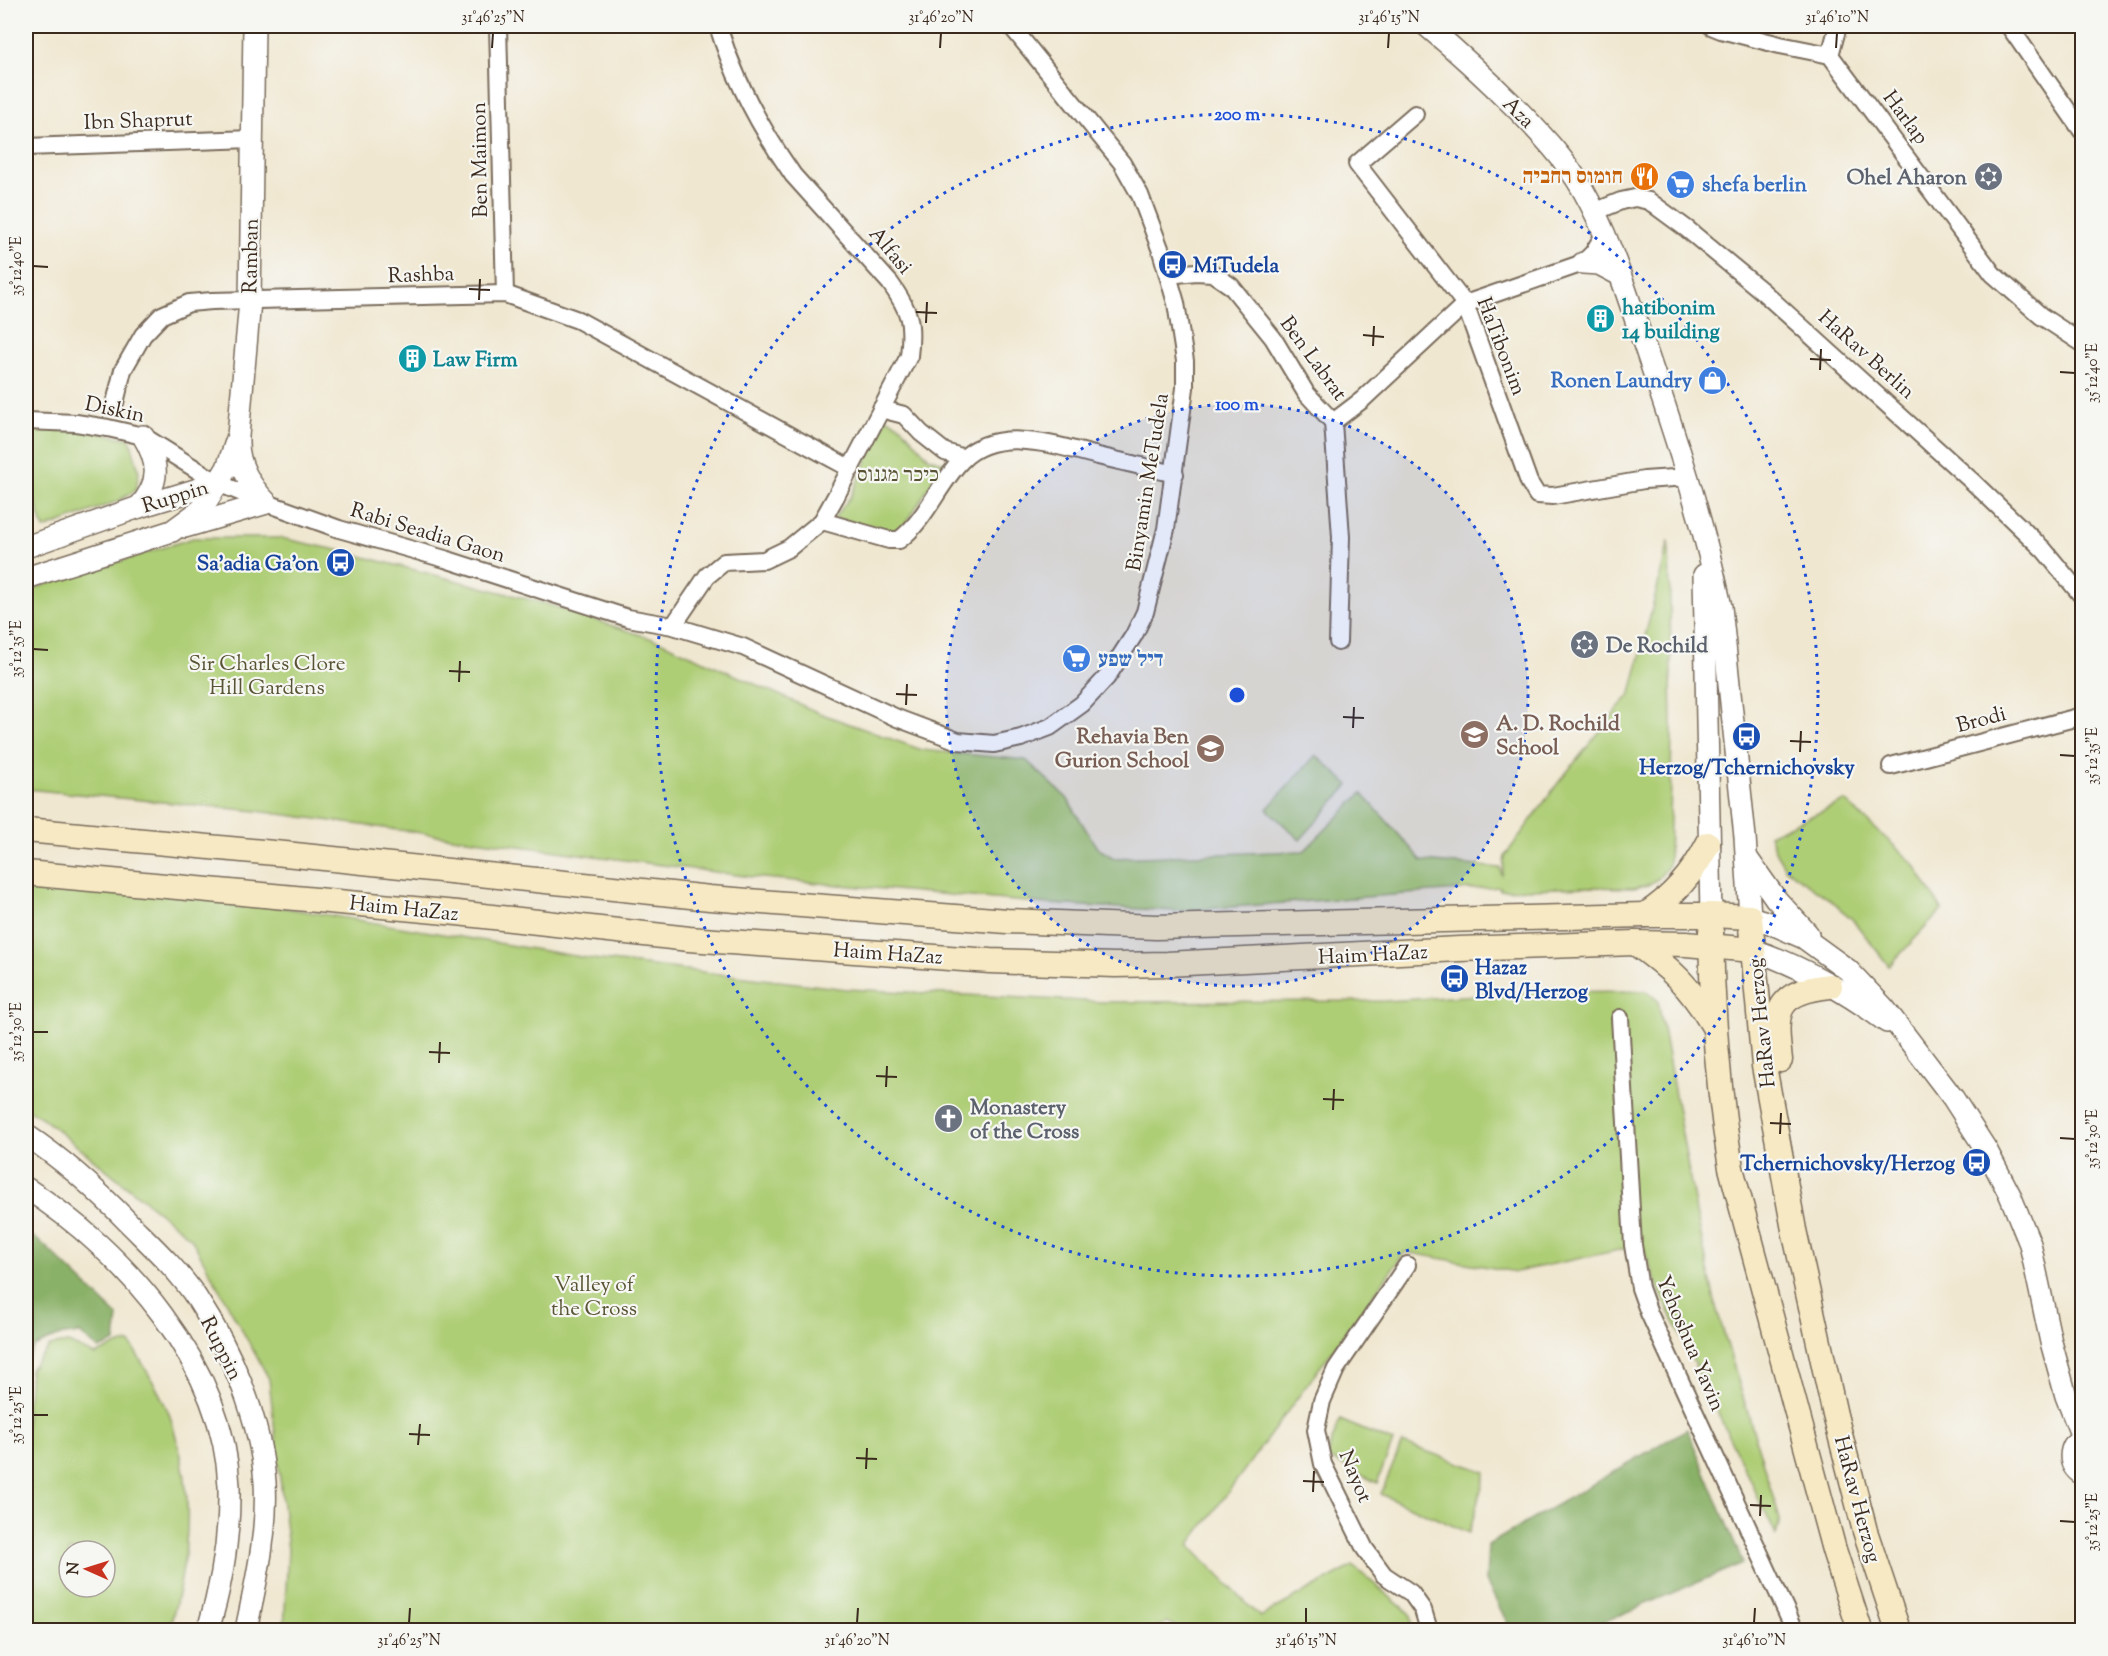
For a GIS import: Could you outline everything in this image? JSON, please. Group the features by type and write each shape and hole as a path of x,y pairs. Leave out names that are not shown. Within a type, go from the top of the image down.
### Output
{"main road":[{"name":"Haim HaZaz","path":"26,830 273,852 710,898 1007,921 1156,927 1645,915 1750,917"},
{"path":"1645,915 1680,886 1692,872 1708,844"},
{"name":"Haim HaZaz","path":"26,873 457,913 689,939 990,961 1157,964 1635,943 1753,950"},
{"name":"HaRav Herzog","path":"1711,915 1714,1027 1721,1103 1731,1168 1834,1550 1860,1630"},
{"name":"HaRav Herzog","path":"1750,917 1764,1066 1794,1230 1819,1348 1847,1462 1865,1531 1898,1630"},
{"path":"1635,943 1680,978 1714,1027"},
{"path":"1794,1230 1794,1174 1777,1040 1777,1019 1779,1010 1790,997 1814,988 1830,986"}],"street":[{"name":"Ramban","path":"218,483 227,468 238,436 250,301 254,26"},
{"name":"Ben Maimon","path":"498,26 505,294"},
{"name":"Alfasi","path":"718,26 740,87 780,156 799,182 874,262 904,302 909,318 911,335 909,356 822,520"},
{"name":"Binyamin MeTudela","path":"628,618 673,626 743,647 939,735 958,741 994,744 1021,738 1050,727 1082,704 1107,677 1134,635 1145,612 1153,586 1175,474 1185,388 1185,362 1176,303 1161,251 1140,195 1122,163 1011,26"},
{"name":"Aza","path":"1427,26 1467,60 1543,136 1582,189 1594,212"},
{"path":"1711,26 1780,45 1830,55 1838,26"},
{"path":"2008,26 2082,131"},
{"name":"Harlap","path":"1830,55 1993,274 2041,316 2082,343"},
{"name":"HaTibonim","path":"1415,114 1357,164 1465,304 1529,482 1537,495 1553,496 1644,480 1689,477"},
{"name":"Ibn Shaprut","path":"26,147 252,139"},
{"name":"HaRav Berlin","path":"1594,212 1635,198 1649,201 1687,229 1762,291 1966,475 2044,550 2082,596"},
{"name":"HaRav Herzog","path":"1594,212 1620,275 1689,477 1721,607 1747,858 1750,917"},
{"path":"1583,263 1593,253 1604,235"},
{"path":"1333,422 1362,400 1465,304 1583,263 1599,264 1620,275"},
{"name":"Ben Labrat","path":"1168,275 1212,273 1231,286 1273,338 1306,393 1333,422 1341,537 1338,642"},
{"name":"Rashba","path":"115,403 123,370 143,335 162,315 189,303 505,294 578,320 850,469"},
{"path":"881,409 904,415 921,433 945,452 964,458"},
{"name":"Diskin","path":"26,420 76,423 143,436 161,445 218,483"},
{"path":"140,507 151,491 156,473 155,459 143,436"},
{"path":"172,531 267,503 256,492 245,472 238,451 238,436"},
{"path":"673,626 707,576 724,562 764,560 789,548 822,520 889,540 899,540 910,532 951,472 964,458 991,443 1009,441 1044,443 1175,474"},
{"name":"HaRav Herzog","path":"1689,477 1702,550 1705,592 1711,915"},
{"name":"Rabi Seadia Gaon","path":"218,483 339,529 456,563 628,618"},
{"name":"Ruppin","path":"26,547 140,507 218,483"},
{"name":"Ruppin","path":"26,578 172,531 202,509 218,483"},
{"name":"Brodi","path":"1891,766 2082,716"},
{"path":"1747,858 1776,900 1825,952 1868,989 1953,1098 1987,1151 2010,1195 2030,1244 2051,1342 2066,1396 2082,1437 2072,1448 2071,1458 2074,1467 2082,1474"},
{"path":"1750,917 1790,931 1825,952"},
{"path":"1753,950 1830,986 1902,1033"},
{"name":"Yehoshua Yavin","path":"1620,1018 1634,1245 1640,1288 1649,1313 1795,1630"},
{"name":"Ruppin","path":"26,1135 71,1167 146,1240 195,1296 230,1358 255,1420 265,1483 261,1556 246,1630"},
{"name":"Ruppin","path":"26,1188 91,1236 141,1289 165,1317 183,1346 211,1402 226,1460 229,1495 225,1551 208,1630"},
{"name":"Nayot","path":"1407,1264 1336,1369 1322,1401 1316,1430 1323,1464 1365,1549 1384,1575 1411,1593 1423,1610 1429,1630"}],"green space":[{"name":"כיכר מגנוס","path":"886,418 901,426 928,457 944,463 909,519 900,530 889,532 834,518 851,496"},
{"path":"26,429 91,431 130,439 139,472 136,490 118,501 44,529 26,473"},
{"name":"Sir Charles Clore Hill Gardens","path":"193,538 281,538 337,550 547,604 662,642 819,713 922,750 1026,760 1067,798 1097,848 1114,858 1304,851 1362,793 1422,861 1500,868 1502,876 1505,856 1558,783 1631,693 1669,541 1672,732 1669,865 1659,878 1648,885 1633,888 1500,890 1500,887 1176,911 1048,904 752,877 257,811 26,789 26,591"},
{"path":"1316,755 1349,785 1300,840 1267,809"},
{"path":"1845,801 1914,864 1942,910 1889,966 1852,919 1785,868 1769,835"},
{"name":"Valley of the Cross","path":"26,878 153,886 593,959 847,989 1103,1002 1385,1001 1527,992 1647,991 1658,1001 1696,1212 1716,1307 1780,1520 1776,1535 1659,1290 1642,1245 1516,1272 1405,1252 1189,1545 1260,1617 1353,1566 1411,1615 1413,1630 1182,1630 1168,1622 1151,1630 284,1630 288,1550 269,1379 191,1238 41,1117 26,1109"},
{"path":"26,1231 45,1246 118,1316 115,1342 99,1349 79,1333 58,1336 34,1347 26,1361"},
{"path":"68,1343 95,1355 117,1345 130,1343 154,1383 172,1422 186,1486 187,1534 180,1582 169,1630 26,1630 26,1400 30,1369 50,1346"},
{"path":"1340,1420 1393,1442 1377,1483 1326,1457"},
{"path":"1687,1429 1743,1563 1584,1630 1511,1630 1486,1581 1488,1545"},
{"path":"1402,1443 1486,1472 1469,1533 1381,1494"}],"place":[{"name":"חומוס רחביה","path":"1644,176"},
{"name":"Ohel Aharon","path":"1988,177"},
{"name":"shefa berlin","path":"1681,184"},
{"name":"MiTudela","path":"1172,265"},
{"name":"hatibonim 14 building","path":"1601,319"},
{"name":"Law Firm","path":"412,359"},
{"name":"Ronen Laundry","path":"1713,380"},
{"name":"Sa'adia Ga'on","path":"340,563"},
{"name":"De Rochild","path":"1585,645"},
{"name":"דיל שפע","path":"1077,659"},
{"name":"A. D. Rochild School","path":"1475,735"},
{"name":"Herzog/Tchernichovsky","path":"1747,736"},
{"name":"Rehavia Ben Gurion School","path":"1210,748"},
{"name":"Hazaz Blvd/Herzog","path":"1454,979"},
{"name":"Monastery of the Cross","path":"949,1119"},
{"name":"Tchernichovsky/Herzog","path":"1976,1163"}]}
